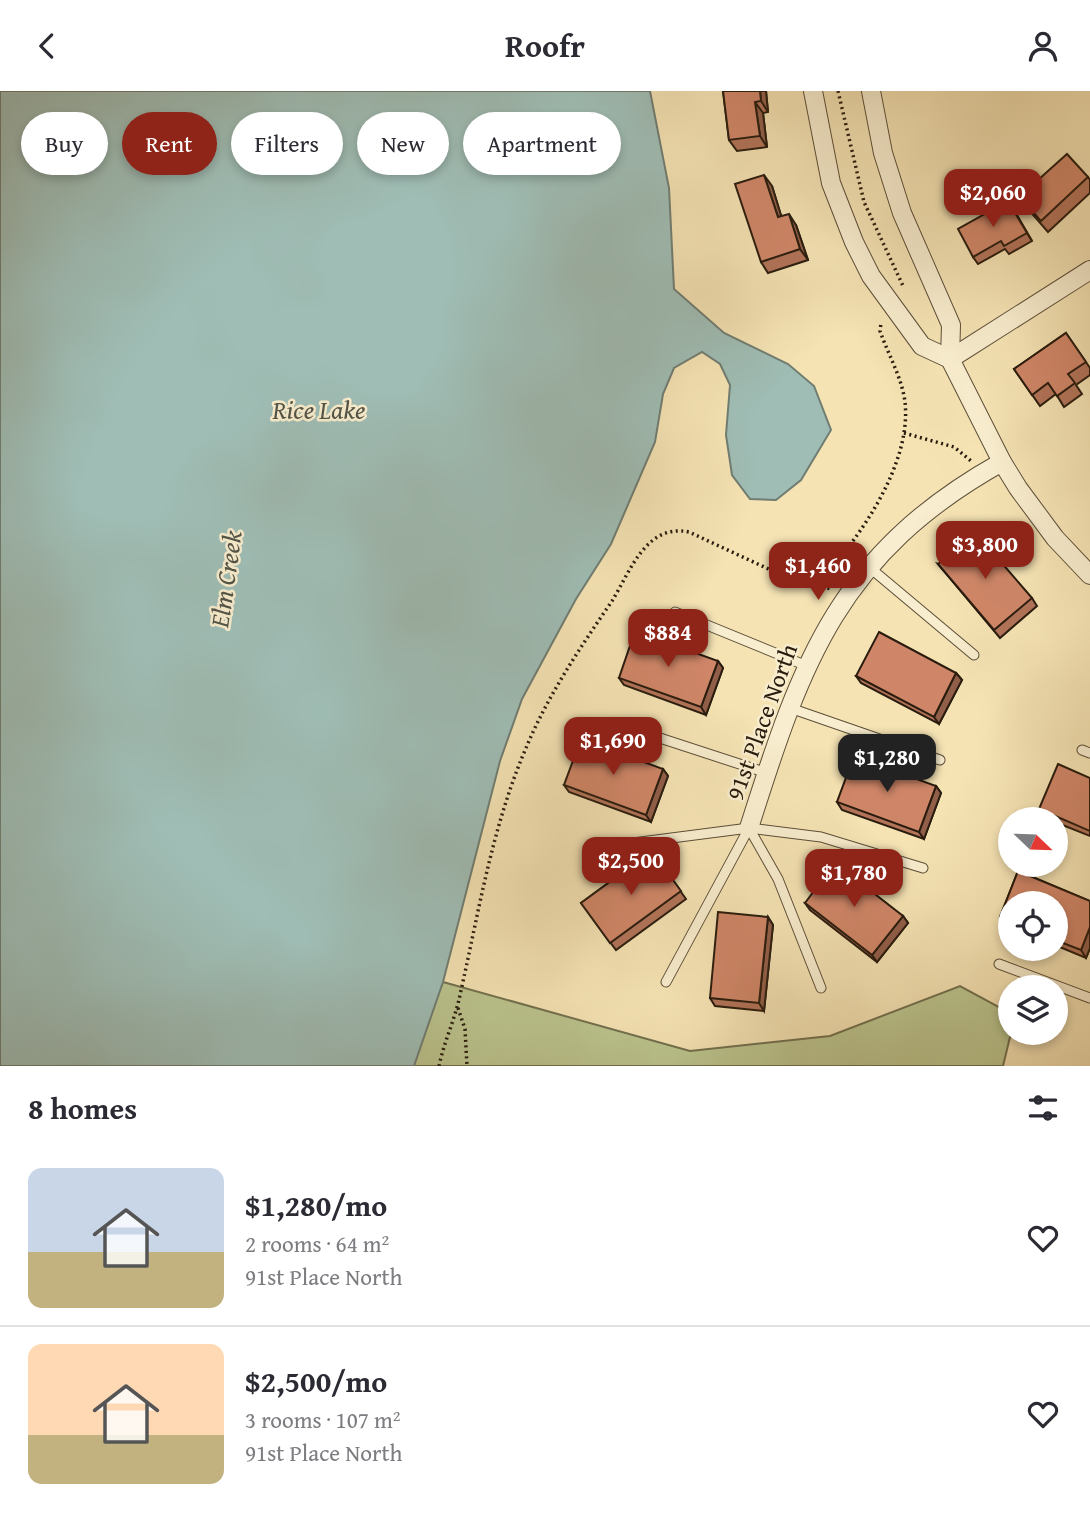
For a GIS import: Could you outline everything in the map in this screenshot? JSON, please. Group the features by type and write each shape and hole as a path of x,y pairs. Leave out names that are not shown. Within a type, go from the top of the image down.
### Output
{"street":[{"path":"813,91 831,183 854,242 871,276 922,346 950,359"},
{"path":"871,91 883,153 902,213 951,325 950,359 1002,462 1055,538 1090,575"},
{"path":"950,359 1090,270"},
{"name":"91st Place North","path":"750,828 790,708 830,619 869,567 913,521 980,474 1002,462"}],"lane":[{"path":"869,567 974,655"},
{"path":"675,612 807,666"},
{"path":"790,708 940,760"},
{"path":"620,725 767,773"},
{"path":"666,982 750,828"},
{"path":"750,828 778,879 821,988"},
{"path":"594,848 750,828 821,837 923,868"},
{"path":"999,964 1090,998"}],"path":[{"path":"838,91 862,193 903,280 903,292"},
{"path":"439,1066 458,1006 500,817 526,746 569,665 642,549 662,534 679,530 709,540 775,572 817,585 862,530 890,476 904,433 902,390 880,331 882,317"},
{"path":"904,433 954,447 980,474"},
{"path":"458,1006 466,1037 467,1066"}],"green space":[{"path":"443,982 690,1051 830,1036 960,986 998,1007 998,1045 1008,1045 1003,1066 405,1066"}],"water":[{"name":"Rice Lake","path":"0,91 650,91 669,188 674,289 724,333 788,364 814,386 831,430 801,480 776,500 750,499 732,475 726,435 730,385 720,364 702,352 674,368 663,394 655,442 611,544 576,599 522,699 500,761 443,982 414,1066 0,1066"}],"building":[{"path":"723,91 760,91 761,101 755,102 760,136 729,140"},
{"path":"1067,154 1088,177 1041,221 1019,197"},
{"path":"764,175 778,217 789,214 800,249 761,262 735,184"},
{"path":"1008,201 1027,233 1004,246 1001,241 973,257 958,229"},
{"path":"1066,333 1086,362 1068,374 1075,383 1057,396 1048,383 1032,395 1014,369"},
{"path":"975,532 1032,598 994,630 938,564"},
{"path":"635,631 718,661 701,707 619,678"},
{"path":"879,632 956,673 934,717 856,676"},
{"path":"581,739 663,769 646,815 564,785"},
{"path":"854,756 936,786 919,832 837,802"},
{"path":"1058,764 1090,778 1090,831 1068,822 1068,807 1040,807"},
{"path":"652,851 681,891 610,943 581,903"},
{"path":"835,863 903,916 872,955 805,903"},
{"path":"1016,877 1032,877 1066,891 1010,891"},
{"path":"1068,892 1090,901 1090,927 1081,950 1068,945"},
{"path":"718,912 768,917 759,1003 710,998"}],"water label":[{"name":"Elm Creek","path":"226,579"}]}
